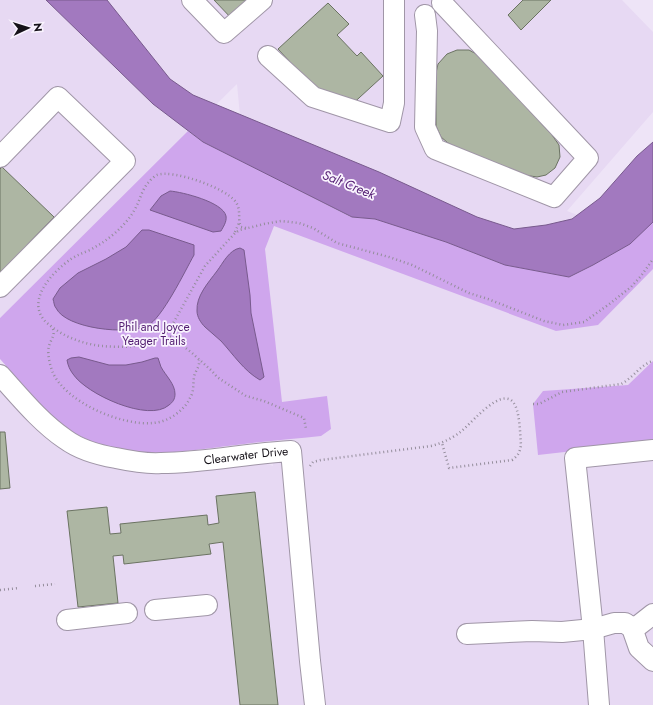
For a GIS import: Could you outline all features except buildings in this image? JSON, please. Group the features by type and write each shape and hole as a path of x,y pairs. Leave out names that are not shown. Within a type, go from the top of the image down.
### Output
{"street":[{"path":"192,0 224,33 262,0"},
{"path":"395,0 403,10 414,15 425,15 434,12 442,2 588,158 554,197 435,149 425,127 427,31 425,15"},
{"path":"268,56 313,97 390,122 394,103 395,0"},
{"path":"0,157 58,97 125,161 0,287"},
{"name":"Clearwater Drive","path":"0,375 49,427 80,449 105,456 132,462 160,464 291,451 315,705"},
{"path":"599,705 593,629 575,458 653,450"},
{"path":"155,610 207,605"},
{"path":"67,620 127,613"},
{"path":"632,628 639,625 653,614"},
{"path":"467,634 532,631 562,632 593,629 625,623 632,628 639,648 653,660"}],"path":[{"path":"164,174 184,177 227,194 239,207 239,223 235,233 205,266 170,329 162,336 148,343 117,347 99,346 73,339 62,334 45,321 40,314 38,303 40,293 46,283 69,260 104,242 118,230 129,219 149,181 156,175 164,174"},
{"path":"235,233 246,228 281,221 299,223 314,228 337,243 389,257 412,265 469,293 544,322 563,325 584,322 608,305 631,287 653,260"},
{"path":"239,223 241,227 246,228"},
{"path":"53,328 54,333 49,346 49,358 54,373 61,384 74,396 90,407 101,413 125,420 153,423 164,421 185,406 191,398 194,375 199,367 199,360"},
{"path":"170,329 172,337"},
{"path":"53,337 62,334"},
{"path":"162,336 172,337 192,353 224,383 246,396 264,401 304,418 306,429"},
{"path":"533,404 539,404 562,392 621,384 628,380 643,366 653,361"},
{"path":"199,367 206,366"},
{"path":"310,466 313,462 321,460 414,449 442,443 465,428 483,409 493,403 502,399 508,399 516,406 521,445 517,457 512,460 506,462 449,468 442,443"},
{"path":"35,586 55,584"},
{"path":"0,590 18,588"}],"shaded area":[{"path":"0,0 622,0 653,32 653,112 567,211 636,237 653,222 653,705 0,705 0,386 92,459 263,462 273,466 237,84 0,318"}],"green space":[{"name":"Phil and Joyce Yeager Trails","path":"188,131 203,142 351,217 375,219 446,242 505,265 569,277 630,244 653,221 653,269 598,325 556,331 274,226 265,249 282,402 327,396 331,429 321,436 169,452 148,453 107,447 86,439 56,420 39,404 0,359 0,318"},
{"path":"653,361 653,442 538,455 533,404 543,391 628,385"}],"water":[{"name":"Salt Creek","path":"46,0 107,0 170,79 193,95 379,172 477,217 514,229 546,225 572,219 600,198 637,156 653,142 653,222 630,244 569,277 505,265 446,242 375,219 352,217 203,142 153,104"},
{"path":"170,191 183,193 218,206 226,216 221,231 213,232 150,210 161,196"},
{"path":"142,230 149,230 194,245 194,255 185,272 166,305 153,322 138,329 112,330 84,325 72,321 62,315 55,307 53,299 60,288 78,273 126,247"},
{"path":"240,248 244,250 251,313 264,377 260,380 244,367 221,341 202,324 197,313 198,300 206,285 229,254"},
{"path":"79,357 109,365 126,365 158,358 161,367 174,387 175,394 173,402 160,410 147,411 118,404 91,390 80,382 73,374 67,360"}]}
